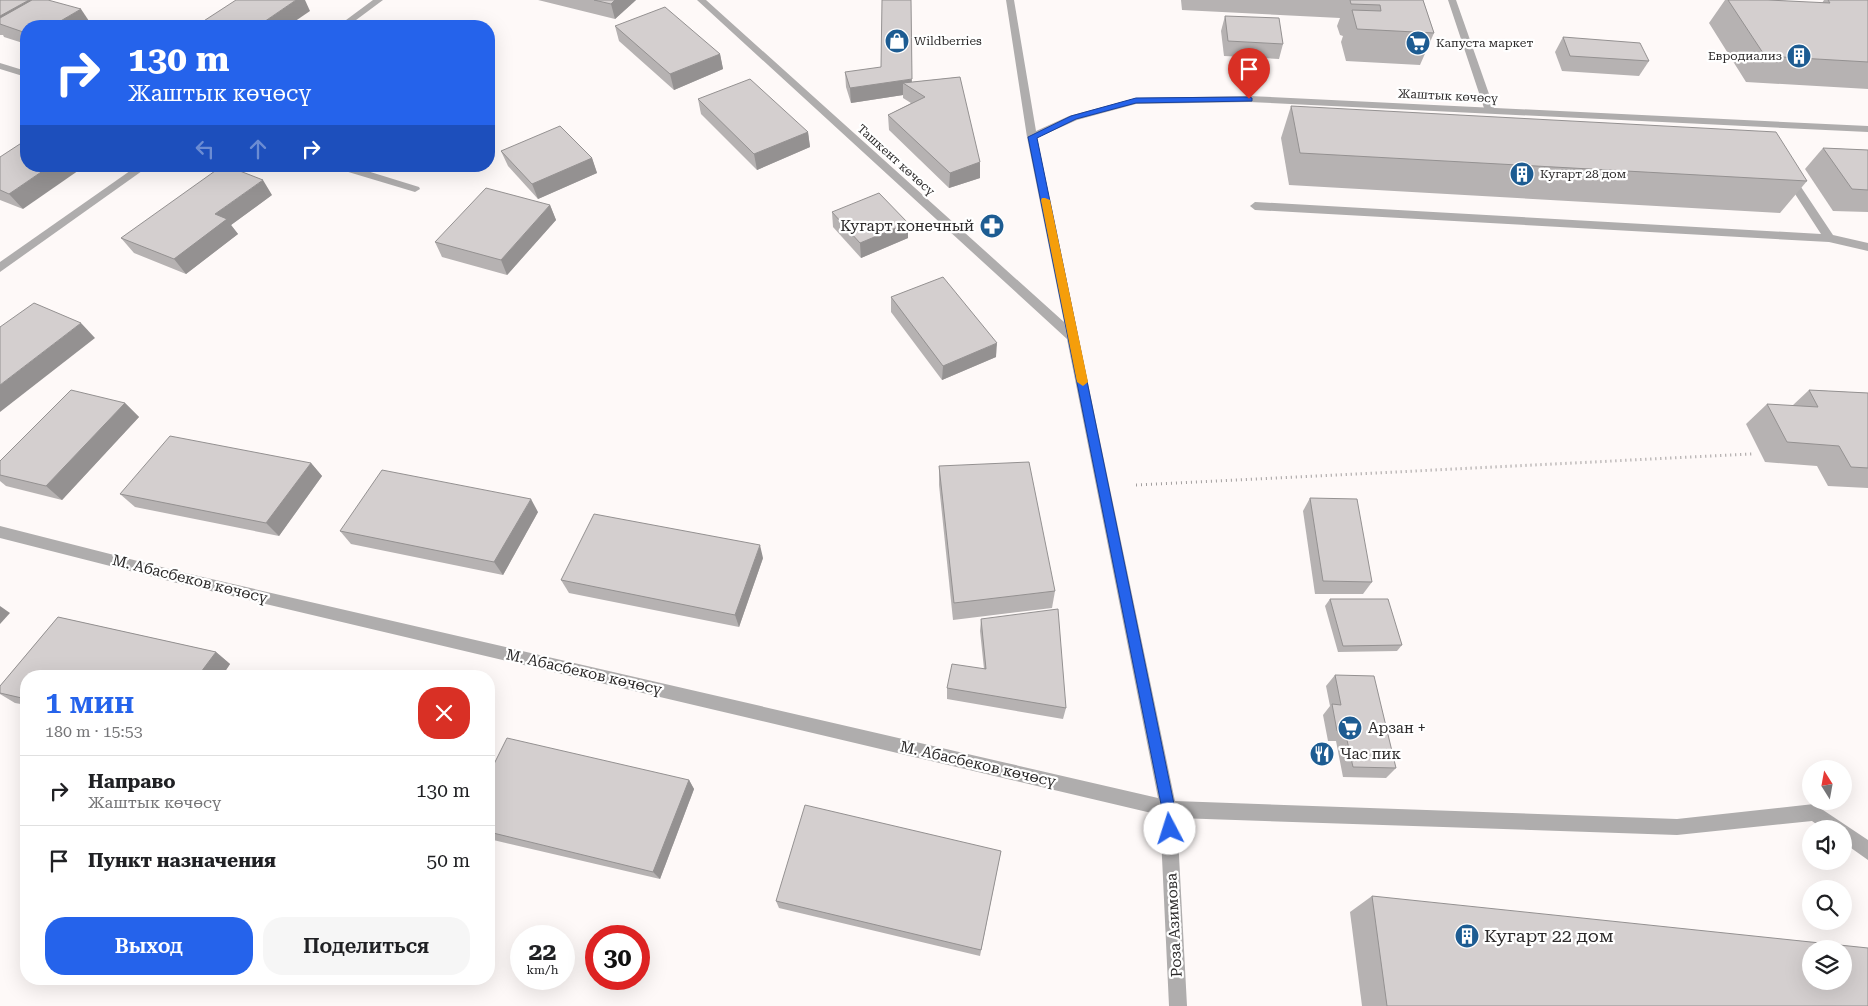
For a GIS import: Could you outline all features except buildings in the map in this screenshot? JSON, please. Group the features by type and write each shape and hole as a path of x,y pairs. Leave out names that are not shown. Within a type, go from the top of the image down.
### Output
{"street":[{"path":"351,20 379,0"},
{"name":"Ташкент көчөсү","path":"701,0 1073,338"},
{"name":"Роза Азимова","path":"1010,0 1032,137 1168,809 1178,1006"},
{"path":"1452,0 1490,111"},
{"path":"0,66 20,72"},
{"name":"Жаштык көчөсү","path":"1032,137 1074,118 1136,101 1249,99 1490,111 1757,128 1868,130"},
{"path":"1781,164 1829,238"},
{"path":"0,268 136,172"},
{"path":"359,172 415,189"},
{"path":"1255,206 1829,238 1868,246"},
{"name":"М. Абасбеков көчөсү","path":"0,532 191,580 1168,809 1676,827 1814,812 1825,820"},
{"path":"1852,839 1868,851"}],"path":[{"path":"1104,487 1752,454"}],"slow traffic":[{"path":"1045,200 1083,382"}],"place":[{"name":"Wildberries","path":"897,41"},
{"name":"Капуста маркет","path":"1418,43"},
{"name":"Евродиализ","path":"1799,56"},
{"name":"Кугарт 28 дом","path":"1522,174"},
{"name":"Кугарт конечный","path":"992,226"},
{"name":"Арзан +","path":"1350,728"},
{"name":"Час пик","path":"1322,754"},
{"name":"Кугарт 22 дом","path":"1467,936"}],"route":[{"path":"1170,829 1168,809 1108,506 1032,137 1074,118 1136,101 1249,99"}]}
